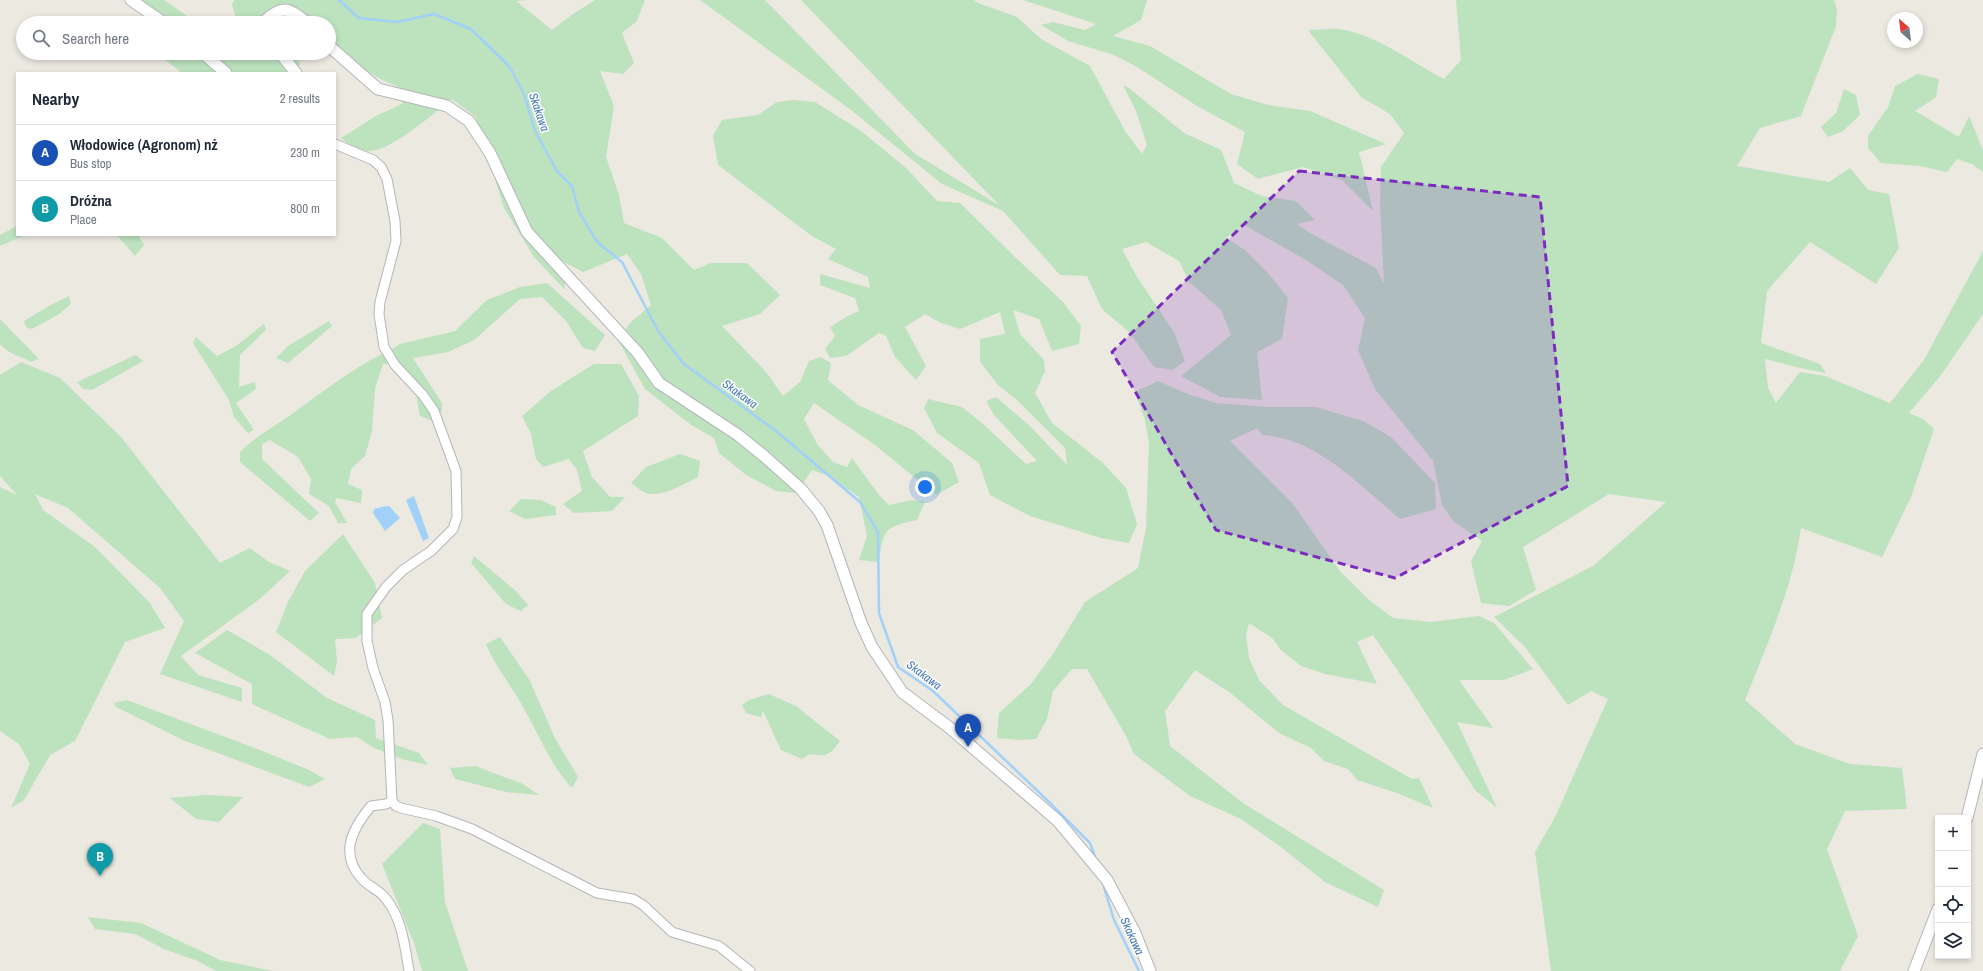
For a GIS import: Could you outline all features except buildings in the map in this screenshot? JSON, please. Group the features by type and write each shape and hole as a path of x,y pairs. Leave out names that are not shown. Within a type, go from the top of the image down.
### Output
{"street":[{"path":"131,0 154,16"},
{"path":"270,16 275,12 287,10 296,13 299,16"},
{"path":"336,52 378,89 447,106 469,121 490,153 527,232 638,353 659,383 738,435 801,489 819,511 827,525 861,623 872,647 902,692 950,728 1058,821 1107,880 1135,933 1150,971"},
{"path":"211,60 225,72"},
{"path":"286,60 295,72"},
{"path":"336,144 373,160 381,167 387,179 395,221 396,241 380,302 379,314 384,347 395,364 423,395 434,411 456,471 457,518 453,530 431,551 403,570 386,587 366,614 369,648 373,668 385,702 388,720 392,801 396,806 401,808 436,816 472,829 597,893 633,899 643,905 672,932 719,946 750,971"},
{"path":"1968,815 1983,754"},
{"path":"392,801 386,804 371,806 358,825 350,842 349,853 356,870 363,880 386,898 395,914 402,932 409,971"},
{"path":"1914,971 1935,918"}],"highlighted area":[{"path":"1299,171 1540,197 1568,486 1395,578 1216,530 1112,352"}],"green space":[{"path":"136,0 164,0 187,16 163,16 153,8"},
{"path":"234,0 529,0 516,1 552,30 595,0 645,0 637,21 622,33 634,63 623,74 600,71 614,106 606,157 619,195 624,223 662,238 694,270 711,263 747,263 780,295 760,314 722,326 767,373 783,396 800,382 809,361 820,357 831,363 828,380 858,405 913,430 952,463 959,482 936,495 875,445 814,403 804,419 817,444 833,462 847,467 852,458 879,495 889,505 911,500 925,502 917,520 906,522 887,531 882,542 878,562 859,560 867,536 859,497 827,475 812,470 796,493 776,491 745,474 719,453 714,438 690,424 645,389 618,340 631,322 651,305 641,274 627,254 583,272 564,262 565,290 534,257 504,208 492,169 478,142 476,117 452,99 400,139 388,145 377,150 369,151 354,147 341,138 376,116 402,104 403,89 371,74 336,44 336,16 236,16 232,5"},
{"path":"700,0 765,0 915,154 999,205 801,0 974,0 978,3 1017,17 1041,39 1090,66 1125,131 1142,154 1147,145 1136,111 1123,85 1129,88 1184,133 1221,150 1234,183 1262,196 1296,201 1315,220 1297,224 1310,233 1376,268 1384,283 1380,203 1381,167 1404,133 1390,114 1361,97 1308,30 1339,29 1353,32 1380,43 1444,79 1461,60 1456,0 1834,0 1837,10 1836,26 1801,116 1760,128 1737,166 1829,182 1850,168 1868,190 1889,194 1899,248 1876,284 1810,242 1767,291 1761,343 1820,364 1826,373 1765,359 1768,388 1776,403 1800,372 1825,376 1890,403 1924,360 1983,251 1983,314 1941,375 1909,413 1923,419 1934,429 1911,497 1882,557 1801,528 1792,573 1778,616 1745,700 1795,744 1850,764 1902,768 1907,809 1845,811 1827,849 1858,936 1840,971 1551,971 1535,852 1555,817 1608,699 1591,691 1568,705 1525,647 1494,617 1593,566 1666,502 1609,494 1523,547 1536,590 1509,606 1481,603 1471,561 1482,541 1453,521 1442,505 1433,461 1375,389 1358,350 1365,318 1343,285 1306,260 1244,225 1226,238 1245,250 1268,273 1288,298 1282,339 1257,352 1262,400 1220,397 1181,376 1231,335 1221,310 1189,282 1179,261 1146,242 1122,249 1137,277 1174,332 1185,361 1173,370 1154,367 1129,332 1102,309 1087,276 1060,275 1003,211 942,184 851,110"},
{"path":"1023,0 1147,0 1141,20 1113,36 1150,46 1231,94 1268,105 1310,111 1386,144 1359,152 1373,211 1342,180 1303,167 1258,179 1237,164 1245,132 1197,106 1137,67 1114,55 1068,41 1041,25 1053,22 1085,30 1096,24"},
{"path":"165,60 299,60 300,63 296,72 181,72"},
{"path":"1918,74 1939,79 1936,97 1915,111 1959,137 1969,116 1983,150 1983,172 1972,164 1957,159 1947,172 1919,166 1881,163 1868,148 1868,136 1888,107 1895,86"},
{"path":"1844,89 1856,95 1860,115 1843,131 1828,137 1821,127 1836,113"},
{"path":"793,100 815,102 861,131 906,168 937,201 960,203 1063,302 1081,326 1079,344 1052,351 1039,319 1013,310 1020,334 1044,360 1045,371 1035,393 1052,423 1103,463 1126,488 1137,524 1129,543 1101,538 1030,516 990,495 979,463 937,433 924,408 928,399 962,407 983,424 1026,464 1037,461 994,415 986,401 996,397 1029,425 1067,465 1065,448 1018,401 998,385 980,362 980,339 1005,334 1000,312 960,329 941,323 925,314 905,327 926,366 916,380 895,357 886,336 879,333 846,356 830,358 825,349 835,336 830,327 859,311 855,298 820,285 820,274 870,288 868,277 828,259 836,249 812,236 718,165 713,136 722,120 758,115 777,102"},
{"path":"16,227 16,236 23,236 0,246 0,235"},
{"path":"118,236 139,236 144,245 135,256"},
{"path":"547,283 605,335 595,351 583,348 566,321 542,297 520,299 474,340 448,352 413,358 442,403 442,411 433,421 420,416 417,401 416,382 398,363 392,349 400,344 455,331 487,300 520,287"},
{"path":"69,296 71,304 59,314 32,329 26,327 24,321"},
{"path":"0,319 39,359 31,362 11,353 0,344"},
{"path":"329,321 332,326 288,363 276,358 288,346"},
{"path":"264,324 266,330 240,355 239,387 255,382 256,389 236,403 254,430 248,433 234,417 229,400 193,343 196,337 217,356 236,346"},
{"path":"382,354 388,364 383,364 375,388 372,431 365,456 351,469 348,484 362,490 361,503 336,498 335,502 347,523 338,523 329,506 309,494 311,479 298,457 270,440 262,444 262,459 319,513 310,521 240,462 240,452 259,436 336,382"},
{"path":"136,355 143,361 92,390 83,389 77,382"},
{"path":"21,362 60,378 121,437 220,563 250,548 269,562 290,571 261,598 181,656 198,675 242,688 242,702 160,674 184,621 160,588 68,508 35,494 43,510 95,547 150,603 165,628 125,642 75,741 50,755 24,800 11,808 30,764 19,744 0,731 0,487 17,495 0,476 0,375"},
{"path":"594,364 621,364 639,396 638,416 583,451 592,477 610,497 625,497 612,511 574,513 563,504 582,491 577,470 569,459 543,467 536,459 531,434 522,416 551,391"},
{"path":"1158,381 1188,394 1216,403 1268,407 1316,407 1363,421 1391,437 1435,483 1436,509 1400,519 1337,466 1319,454 1282,438 1262,435 1257,428 1230,441 1293,504 1340,571 1369,600 1393,618 1431,622 1479,616 1494,623 1533,669 1504,680 1459,680 1493,728 1457,722 1497,808 1475,790 1409,687 1373,635 1357,642 1377,684 1325,674 1301,666 1281,650 1272,638 1249,623 1246,635 1249,658 1259,680 1283,705 1412,779 1419,778 1433,808 1397,793 1357,780 1348,769 1324,761 1311,748 1279,733 1229,692 1195,670 1165,711 1170,746 1243,803 1384,890 1378,907 1325,882 1281,847 1241,819 1190,796 1134,754 1126,736 1087,669 1072,669 1053,691 1047,719 1036,739 1020,740 997,738 999,713 1031,684 1053,654 1085,602 1138,568 1146,528 1149,443 1145,420 1135,392"},
{"path":"680,454 700,461 698,477 663,493 656,494 650,494 640,490 631,483 646,467"},
{"path":"521,499 540,500 556,507 556,515 525,519 509,511"},
{"path":"343,534 375,583 382,618 356,638 335,639 337,662 334,676 276,632 288,602 305,571"},
{"path":"474,556 517,592 528,605 521,611 506,604 471,563"},
{"path":"227,630 270,655 327,698 375,720 376,738 419,753 428,765 405,760 374,748 357,737 330,739 252,704 252,684 195,653"},
{"path":"500,637 529,679 555,738 578,777 572,788 564,779 551,759 523,707 498,668 486,644"},
{"path":"769,694 796,706 840,741 828,754 810,754 802,759 781,750 763,711 761,717 746,713 742,705 749,700"},
{"path":"127,700 260,750 309,770 325,779 309,787 183,740 116,707 114,703"},
{"path":"475,766 523,784 539,795 506,792 455,779 450,768"},
{"path":"206,795 243,797 219,822 196,819 170,798"},
{"path":"423,823 440,829 445,902 468,971 422,971 414,943 382,864"},
{"path":"88,917 141,923 220,960 273,971 216,971 198,961 164,949 135,934 95,929"}],"water":[{"path":"414,496 429,538 423,541 406,500"},
{"path":"389,506 400,518 385,531 373,513 374,509"}],"waterway":[{"name":"Skakawa","path":"339,0 359,18 397,22 434,14 471,29 509,66 524,94 535,131 557,171 572,186 579,212 598,243 622,262 658,331 684,364 776,431 860,502 878,532 879,613 898,667 933,691 1047,800 1090,843 1095,857"},
{"name":"Skakawa","path":"1103,884 1114,920 1139,971"}],"place":[{"name":"Włodowice (Agronom) nż","path":"968,747"},
{"name":"Dróżna","path":"100,876"}]}
